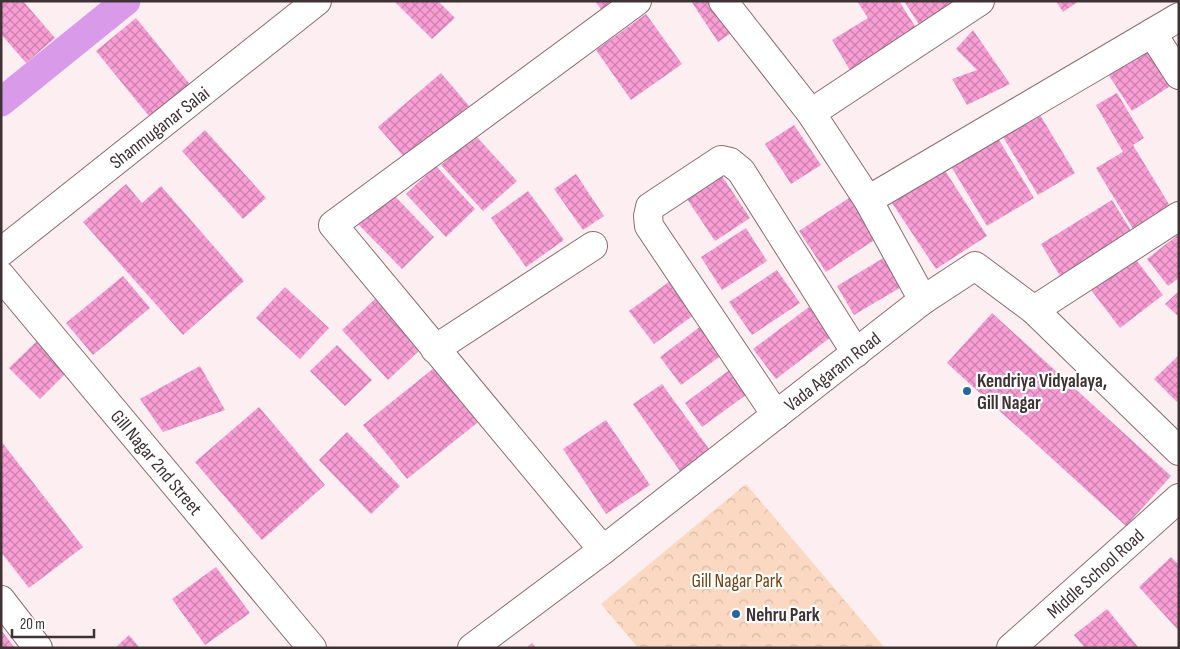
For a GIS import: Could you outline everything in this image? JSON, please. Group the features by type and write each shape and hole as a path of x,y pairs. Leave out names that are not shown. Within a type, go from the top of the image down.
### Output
{"street":[{"name":"Shanmuganar Salai","path":"1,252 317,1"},
{"path":"603,550 333,225 637,1"},
{"path":"723,1 811,113 868,200 923,300"},
{"path":"811,113 980,1"},
{"path":"868,200 1179,18"},
{"path":"1152,33 1179,75"},
{"path":"776,415 649,226 648,216 650,207 721,160 730,162 741,171 856,353"},
{"path":"1034,310 1179,216"},
{"path":"435,349 593,246"},
{"name":"Vada Agaram Road","path":"472,648 603,550 923,300 975,266 1034,310 1179,451"},
{"name":"Gill Nagar 2nd Street","path":"1,276 312,648"},
{"name":"Middle School Road","path":"1011,648 1179,498"},
{"path":"1,600 38,648"}],"green space":[{"name":"Gill Nagar Park","path":"746,484 885,648 638,648 601,604"}],"building":[{"path":"1,1 23,1 55,38 26,63 1,34"},
{"path":"394,1 438,1 455,18 432,39"},
{"path":"595,1 623,1 605,15"},
{"path":"691,1 719,1 737,29 718,42"},
{"path":"857,1 899,1 918,31 851,72 832,40 868,18"},
{"path":"904,1 951,1 955,8 922,29"},
{"path":"1056,1 1079,1 1063,12"},
{"path":"646,14 682,64 631,100 596,50"},
{"path":"136,18 193,88 153,121 96,51"},
{"path":"973,30 1010,84 967,105 952,79 977,70 956,49"},
{"path":"1153,44 1178,81 1132,111 1108,74"},
{"path":"441,73 469,106 406,159 378,127"},
{"path":"1117,93 1144,138 1133,145 1170,206 1133,229 1096,168 1123,152 1096,105"},
{"path":"1037,110 1075,173 1038,195 1000,132"},
{"path":"794,125 821,165 791,184 765,144"},
{"path":"205,130 266,198 243,219 182,151"},
{"path":"475,135 517,181 483,211 441,165"},
{"path":"996,135 1034,198 987,226 949,163"},
{"path":"436,166 475,209 446,237 406,194"},
{"path":"942,166 987,236 936,269 890,200"},
{"path":"718,170 750,218 715,241 683,193"},
{"path":"576,174 604,216 583,230 554,189"},
{"path":"126,184 142,203 161,186 244,281 183,335 83,222"},
{"path":"528,191 564,240 526,267 491,218"},
{"path":"391,192 434,237 402,269 358,224"},
{"path":"855,194 882,235 826,272 799,231"},
{"path":"1112,200 1135,237 1063,281 1041,244"},
{"path":"746,228 767,261 722,290 701,257"},
{"path":"1179,234 1179,278 1168,286 1147,259"},
{"path":"885,257 903,286 854,315 837,286"},
{"path":"1134,257 1163,295 1120,328 1091,290"},
{"path":"777,270 800,303 752,335 729,302"},
{"path":"123,276 150,308 93,355 66,323"},
{"path":"673,279 698,312 654,344 629,311"},
{"path":"285,287 329,328 300,359 256,318"},
{"path":"1179,291 1179,317 1165,304"},
{"path":"375,299 422,348 388,380 342,330"},
{"path":"809,307 831,337 776,379 753,349"},
{"path":"992,313 1171,476 1126,526 947,363"},
{"path":"705,323 726,352 681,385 660,357"},
{"path":"37,341 67,372 40,399 9,368"},
{"path":"337,345 372,380 345,406 310,371"},
{"path":"1179,355 1179,400 1177,402 1154,379"},
{"path":"439,364 482,419 407,479 363,425"},
{"path":"200,366 225,410 163,432 140,399"},
{"path":"732,368 750,392 702,427 685,403"},
{"path":"662,384 712,453 682,474 633,404"},
{"path":"259,407 325,485 262,540 195,462"},
{"path":"606,420 650,485 606,514 563,449"},
{"path":"347,432 400,486 371,514 319,460"},
{"path":"1,441 83,547 29,588 1,552"},
{"path":"1171,557 1179,565 1179,631 1139,587"},
{"path":"216,567 250,613 205,645 172,599"},
{"path":"1107,609 1139,648 1085,648 1074,635"},
{"path":"1,630 15,648 1,648"},
{"path":"129,635 140,648 115,648"},
{"path":"532,643 536,648 526,648"}],"waterway":[{"path":"1,102 126,1"}],"place":[{"name":"Kendriya Vidyalaya, Gill Nagar","path":"967,391"},
{"name":"Nehru Park","path":"736,614"}]}
